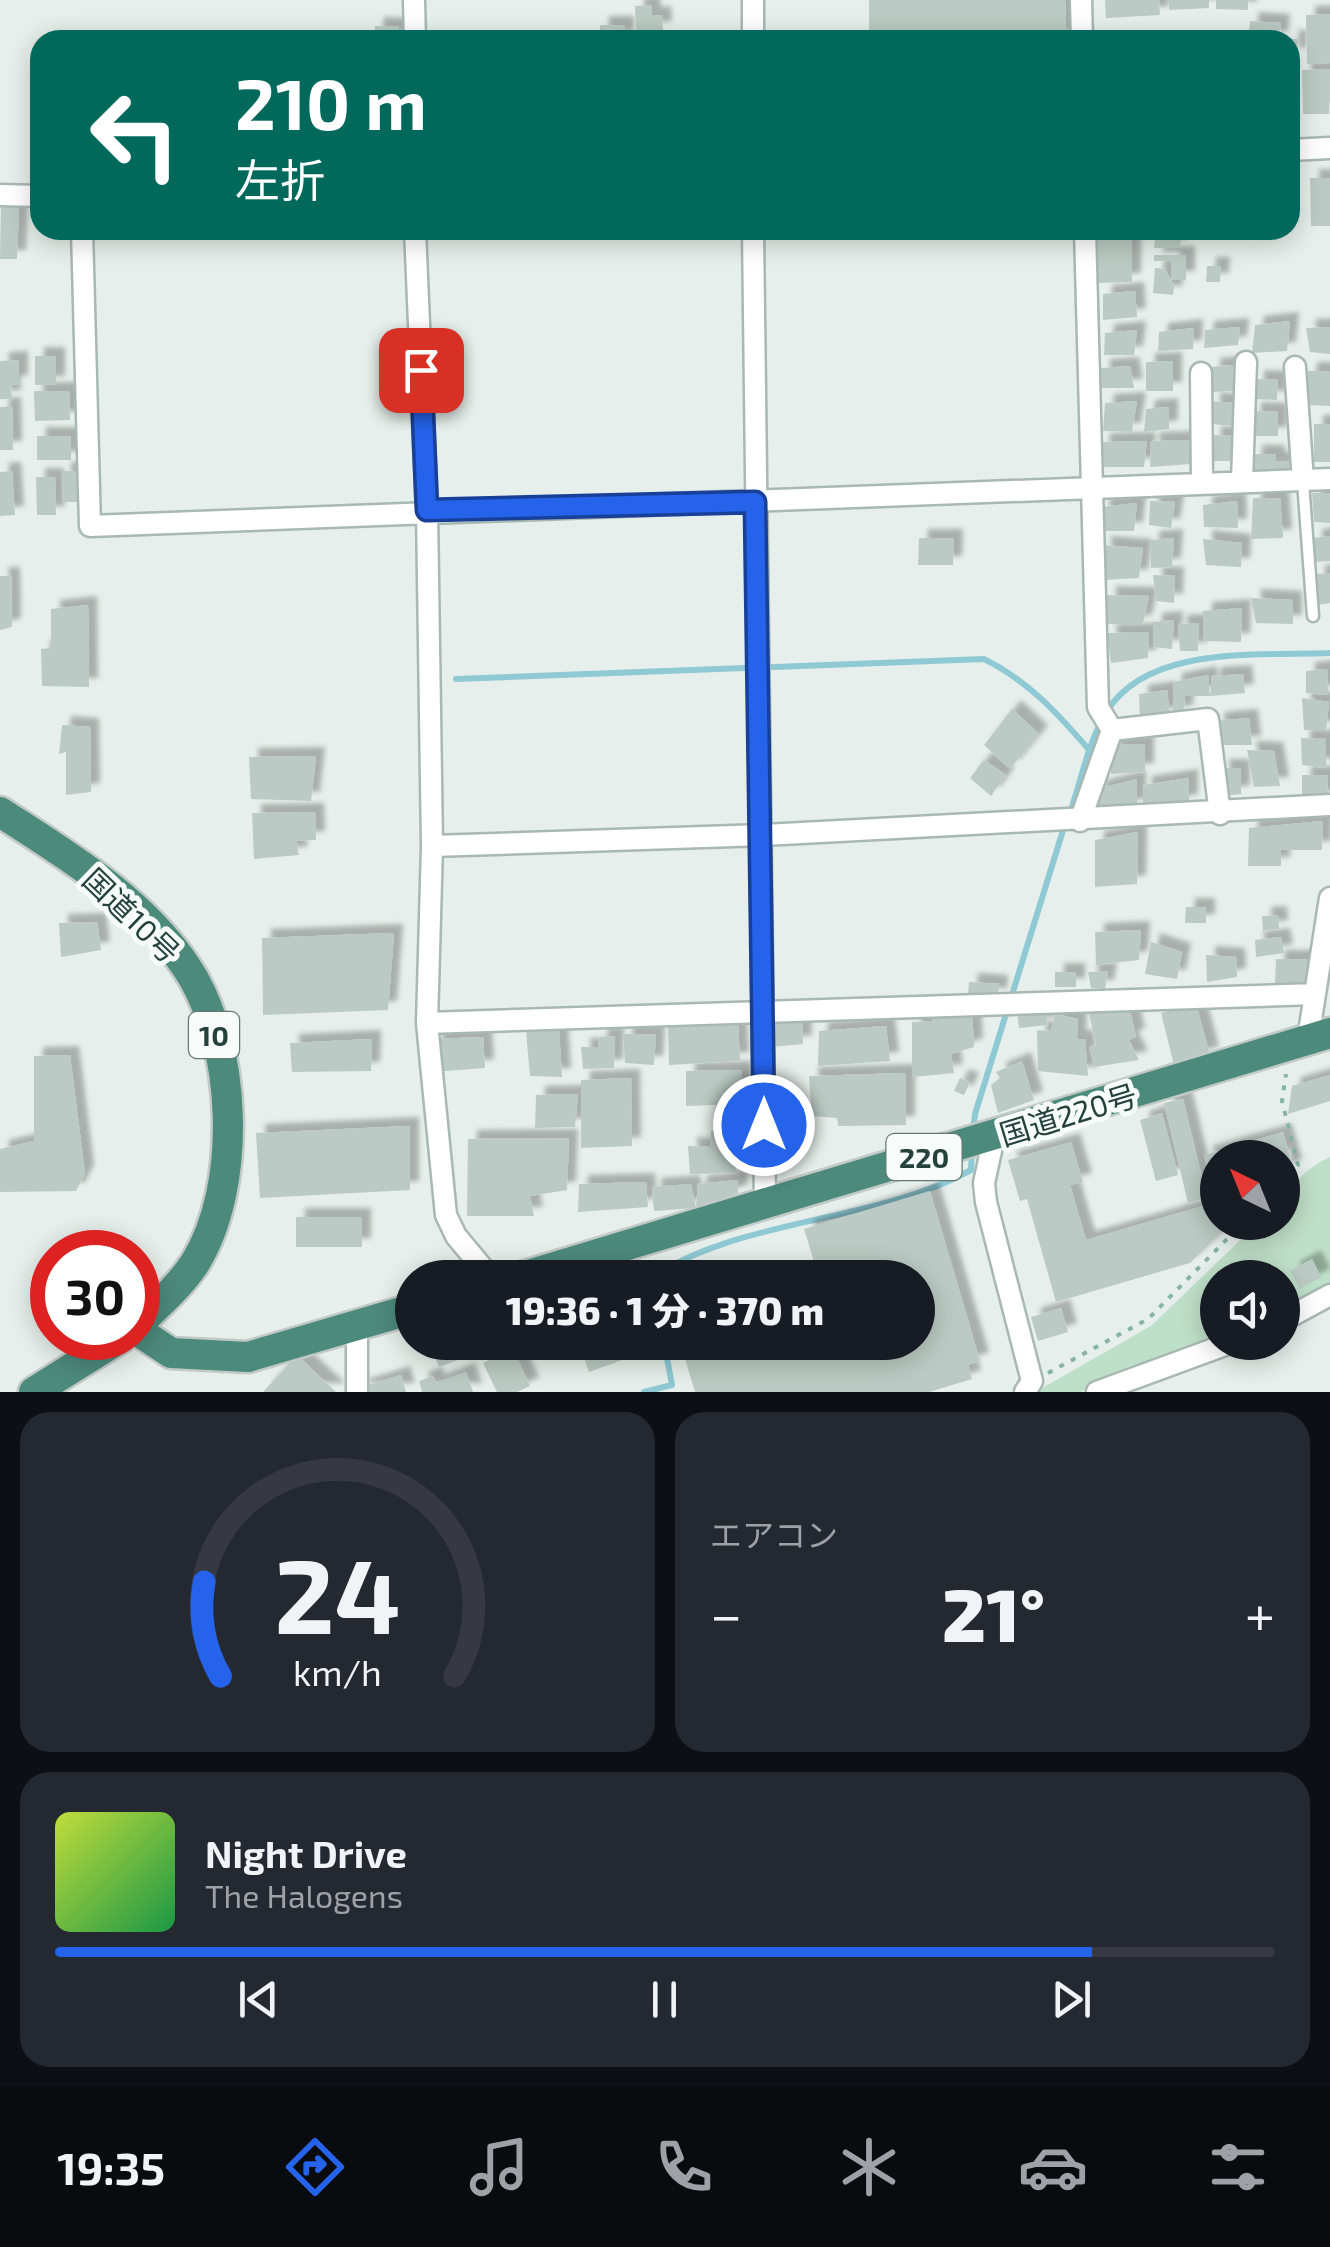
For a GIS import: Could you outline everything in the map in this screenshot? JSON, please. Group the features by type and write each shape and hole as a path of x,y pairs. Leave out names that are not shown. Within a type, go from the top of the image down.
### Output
{"highway":[{"name":"国道10号","path":"0,812 75,860 156,930 188,970 206,1006 220,1053 228,1114 226,1170 214,1218 195,1262 160,1303"},
{"name":"国道220号","path":"577,1260 1310,1039"},
{"path":"160,1345 171,1353 233,1358 395,1314"},
{"path":"34,1392 85,1360"}],"street":[{"path":"414,0 415,30"},
{"path":"753,0 753,30"},
{"path":"1082,0 1082,30"},
{"path":"1300,150 1330,148"},
{"path":"0,195 30,196"},
{"path":"82,240 90,526 427,510 755,502 1202,481 1330,479"},
{"path":"414,240 427,510 432,846 427,1023 440,1192 456,1236 476,1260"},
{"path":"753,240 764,836 765,1203"},
{"path":"1085,240 1098,707 1112,730"},
{"path":"1242,480 1246,362"},
{"path":"1295,367 1303,481"},
{"path":"1201,373 1202,481"},
{"path":"1112,730 1208,718 1220,814"},
{"path":"1080,821 1112,730"},
{"path":"432,846 764,836 1330,805"},
{"path":"1310,1039 1330,898"},
{"path":"427,1023 1315,994"},
{"path":"994,1137 984,1183 986,1202 1028,1386"},
{"path":"1300,1311 1330,1296"},
{"path":"357,1326 357,1392"},
{"path":"1098,1392 1200,1354"}],"lane":[{"path":"1303,481 1313,616"}],"path":[{"path":"1292,1140 1282,1101 1310,1039"},
{"path":"1028,1386 1148,1319 1226,1240"}],"green space":[{"path":"1330,1157 1330,1285 1300,1301 1300,1260 1220,1260 1240,1240 1300,1240 1300,1179"},
{"path":"1200,1279 1200,1347 1080,1392 1035,1392 1151,1326"}],"building":[{"path":"869,0 1066,0 1066,30 869,30"},
{"path":"1105,0 1159,0 1160,15 1106,18"},
{"path":"1169,0 1209,0 1209,8 1169,10"},
{"path":"1216,0 1248,0 1248,10 1216,9"},
{"path":"651,5 652,16 662,15 663,30 636,30 635,6"},
{"path":"1330,14 1330,63 1307,64 1306,15"},
{"path":"1250,21 1281,23 1280,30 1249,30"},
{"path":"600,25 625,25 625,30 600,30"},
{"path":"375,26 399,27 399,30 375,30"},
{"path":"1330,69 1329,114 1303,114 1302,70"},
{"path":"1310,178 1330,178 1330,226 1311,226"},
{"path":"1,204 19,204 17,259 0,259"},
{"path":"1097,240 1132,240 1132,282 1097,283"},
{"path":"1155,240 1181,240 1180,248 1154,248"},
{"path":"1154,255 1186,255 1186,280 1171,280 1171,261 1154,261"},
{"path":"1207,266 1221,266 1220,282 1206,282"},
{"path":"1155,268 1165,269 1174,286 1173,295 1153,293"},
{"path":"1135,291 1137,317 1103,320 1103,294"},
{"path":"1290,321 1287,351 1252,353 1255,325"},
{"path":"1240,327 1238,345 1204,348 1205,330"},
{"path":"1330,327 1330,354 1310,352 1306,328"},
{"path":"1194,328 1193,349 1158,351 1159,332"},
{"path":"1137,330 1134,355 1104,355 1105,333"},
{"path":"35,356 56,356 56,385 35,385"},
{"path":"19,360 19,384 11,385 12,399 0,399 0,361"},
{"path":"1173,361 1173,391 1146,391 1146,362"},
{"path":"1233,365 1235,391 1213,392 1211,367"},
{"path":"1130,366 1134,388 1101,388 1101,368"},
{"path":"1308,371 1330,371 1330,406 1307,405"},
{"path":"1255,379 1278,380 1277,400 1255,399"},
{"path":"34,391 69,391 70,420 35,421"},
{"path":"1137,401 1132,432 1103,431 1105,403"},
{"path":"1211,401 1233,403 1234,426 1212,424"},
{"path":"12,406 13,450 0,450 0,407"},
{"path":"1169,407 1169,429 1144,432 1146,409"},
{"path":"1252,411 1278,412 1278,436 1252,436"},
{"path":"1314,424 1330,424 1330,462 1314,462"},
{"path":"1212,435 1235,436 1234,461 1212,461"},
{"path":"37,436 71,436 71,460 37,460"},
{"path":"1192,440 1191,464 1150,467 1151,441"},
{"path":"1147,441 1144,467 1100,467 1101,442"},
{"path":"1253,454 1276,454 1276,461 1291,461 1291,473 1253,473"},
{"path":"12,471 15,515 0,516 0,472"},
{"path":"62,471 83,471 83,502 63,502"},
{"path":"36,477 55,477 56,515 37,515"},
{"path":"1312,493 1330,493 1330,523 1314,522"},
{"path":"1253,498 1280,498 1283,538 1251,539"},
{"path":"1150,501 1175,502 1171,528 1149,525"},
{"path":"1237,501 1238,528 1204,527 1203,505"},
{"path":"1137,503 1134,531 1103,531 1100,507"},
{"path":"1330,536 1330,561 1315,562 1313,538"},
{"path":"919,538 954,538 953,565 918,565"},
{"path":"1174,538 1172,567 1151,568 1150,540"},
{"path":"1203,539 1242,543 1241,567 1206,565"},
{"path":"1102,545 1143,548 1139,578 1104,580"},
{"path":"1330,573 1330,603 1316,605 1316,574"},
{"path":"1153,575 1175,576 1174,603 1156,601"},
{"path":"0,576 11,576 12,627 0,630"},
{"path":"1107,595 1149,596 1143,624 1108,624"},
{"path":"1251,598 1293,600 1293,624 1256,623"},
{"path":"88,605 89,687 42,686 41,649 51,648 51,609"},
{"path":"1242,608 1241,642 1203,641 1203,611"},
{"path":"1174,620 1172,649 1153,647 1153,622"},
{"path":"1199,623 1198,651 1180,651 1178,624"},
{"path":"1149,632 1148,658 1111,663 1107,633"},
{"path":"1327,669 1328,695 1306,693 1306,671"},
{"path":"1243,674 1245,693 1210,696 1212,676"},
{"path":"1208,675 1210,696 1185,696 1184,714 1173,715 1173,682"},
{"path":"1167,690 1170,716 1140,719 1139,694"},
{"path":"1302,698 1329,702 1326,730 1304,730"},
{"path":"1012,709 1039,734 1010,769 984,745"},
{"path":"1249,718 1252,745 1218,745 1215,721"},
{"path":"62,725 90,727 91,792 66,795 66,752 59,754"},
{"path":"1301,738 1326,739 1326,768 1302,765"},
{"path":"1145,744 1145,772 1111,774 1111,745"},
{"path":"1247,750 1274,751 1280,786 1254,787"},
{"path":"316,756 311,801 251,799 249,757"},
{"path":"984,760 1006,775 991,796 970,778"},
{"path":"1220,768 1241,768 1241,794 1224,796"},
{"path":"1302,775 1327,775 1328,800 1302,800"},
{"path":"1189,778 1189,803 1143,810 1143,785"},
{"path":"1137,779 1137,807 1095,814 1097,789"},
{"path":"315,812 316,840 296,841 299,855 254,859 252,813"},
{"path":"1323,821 1322,850 1281,850 1281,866 1248,866 1249,828"},
{"path":"1138,832 1137,884 1095,887 1095,840"},
{"path":"1186,907 1206,907 1206,923 1185,923"},
{"path":"1278,915 1279,929 1263,931 1262,916"},
{"path":"97,922 101,950 61,957 59,923"},
{"path":"1141,930 1139,960 1096,965 1095,932"},
{"path":"394,933 388,1010 263,1015 262,938"},
{"path":"1281,937 1284,953 1256,957 1255,940"},
{"path":"1151,942 1182,952 1177,979 1145,974"},
{"path":"1206,955 1236,957 1237,977 1207,982"},
{"path":"1276,959 1308,959 1308,985 1275,984"},
{"path":"1108,971 1105,989 1091,988 1088,972"},
{"path":"1055,972 1076,972 1076,987 1055,987"},
{"path":"969,982 999,984 998,997 968,995"},
{"path":"1196,1004 1210,1055 1174,1065 1161,1013"},
{"path":"1129,1006 1136,1037 1129,1040 1139,1060 1094,1067 1089,1047 1096,1045 1088,1009"},
{"path":"1046,1009 1048,1025 1019,1028 1017,1011"},
{"path":"972,1010 974,1047 951,1054 954,1073 912,1077 912,1022 932,1021 933,1012"},
{"path":"1055,1014 1078,1019 1077,1039 1085,1039 1088,1076 1038,1071 1037,1030 1051,1031"},
{"path":"771,1023 802,1023 803,1044 771,1047"},
{"path":"738,1025 740,1061 669,1065 668,1026"},
{"path":"886,1026 890,1061 818,1066 819,1031"},
{"path":"526,1031 559,1031 562,1077 530,1076"},
{"path":"623,1034 656,1034 654,1065 625,1063"},
{"path":"615,1036 614,1068 583,1069 581,1047 598,1047 599,1037"},
{"path":"483,1037 485,1068 432,1072 434,1039"},
{"path":"372,1039 371,1071 292,1072 290,1043"},
{"path":"70,1055 85,1173 76,1191 0,1192 0,1149 34,1141 34,1056"},
{"path":"1022,1061 1034,1100 998,1113 991,1085 1000,1078 996,1072"},
{"path":"742,1070 742,1110 715,1114 716,1105 686,1106 686,1071"},
{"path":"906,1073 906,1125 838,1126 837,1118 812,1116 809,1076"},
{"path":"1330,1075 1330,1101 1288,1114 1292,1086"},
{"path":"631,1078 632,1146 581,1148 581,1080"},
{"path":"960,1078 970,1082 964,1095 954,1091"},
{"path":"578,1094 575,1127 535,1128 536,1095"},
{"path":"1183,1099 1200,1169 1200,1200 1188,1203 1164,1103"},
{"path":"1162,1113 1178,1175 1156,1181 1140,1120"},
{"path":"410,1126 410,1190 260,1198 256,1133"},
{"path":"736,1130 736,1173 690,1174 688,1146 710,1147 711,1131"},
{"path":"1283,1132 1285,1140 1256,1140"},
{"path":"569,1138 567,1190 530,1196 534,1216 467,1216 468,1139"},
{"path":"1071,1142 1083,1182 1070,1185 1086,1240 1200,1207 1200,1240 1214,1240 1190,1263 1056,1302 1027,1199 1020,1201 1008,1160"},
{"path":"738,1180 738,1193 696,1208 698,1184"},
{"path":"646,1182 648,1207 578,1212 579,1184"},
{"path":"691,1184 696,1208 654,1211 652,1187"},
{"path":"930,1191 980,1361 968,1365 972,1379 929,1392 695,1392 685,1360 935,1360 935,1260 813,1260 804,1229"},
{"path":"296,1217 362,1217 362,1247 296,1247"},
{"path":"1312,1259 1321,1277 1300,1289 1300,1266"},
{"path":"1061,1308 1068,1332 1038,1341 1031,1317"},
{"path":"297,1355 336,1392 263,1392"},
{"path":"436,1360 458,1360 439,1367"},
{"path":"518,1360 530,1386 517,1392 497,1392 483,1363"},
{"path":"585,1360 622,1360 589,1372"},
{"path":"466,1372 473,1392 422,1392 419,1381 433,1376 436,1383"},
{"path":"401,1375 406,1392 361,1392 359,1388"}],"waterway":[{"path":"1070,813 1090,747 1107,711 1126,689 1150,674 1209,658 1330,653"},
{"path":"456,679 984,659 1029,688 1091,752"},
{"path":"973,1133 975,1114 1065,824"},
{"path":"683,1260 767,1231 893,1201 933,1187 971,1170 972,1150"},
{"path":"644,1392 672,1385 667,1360"}],"route":[{"path":"421,370 427,510 755,502 764,836 764,1125"}]}
